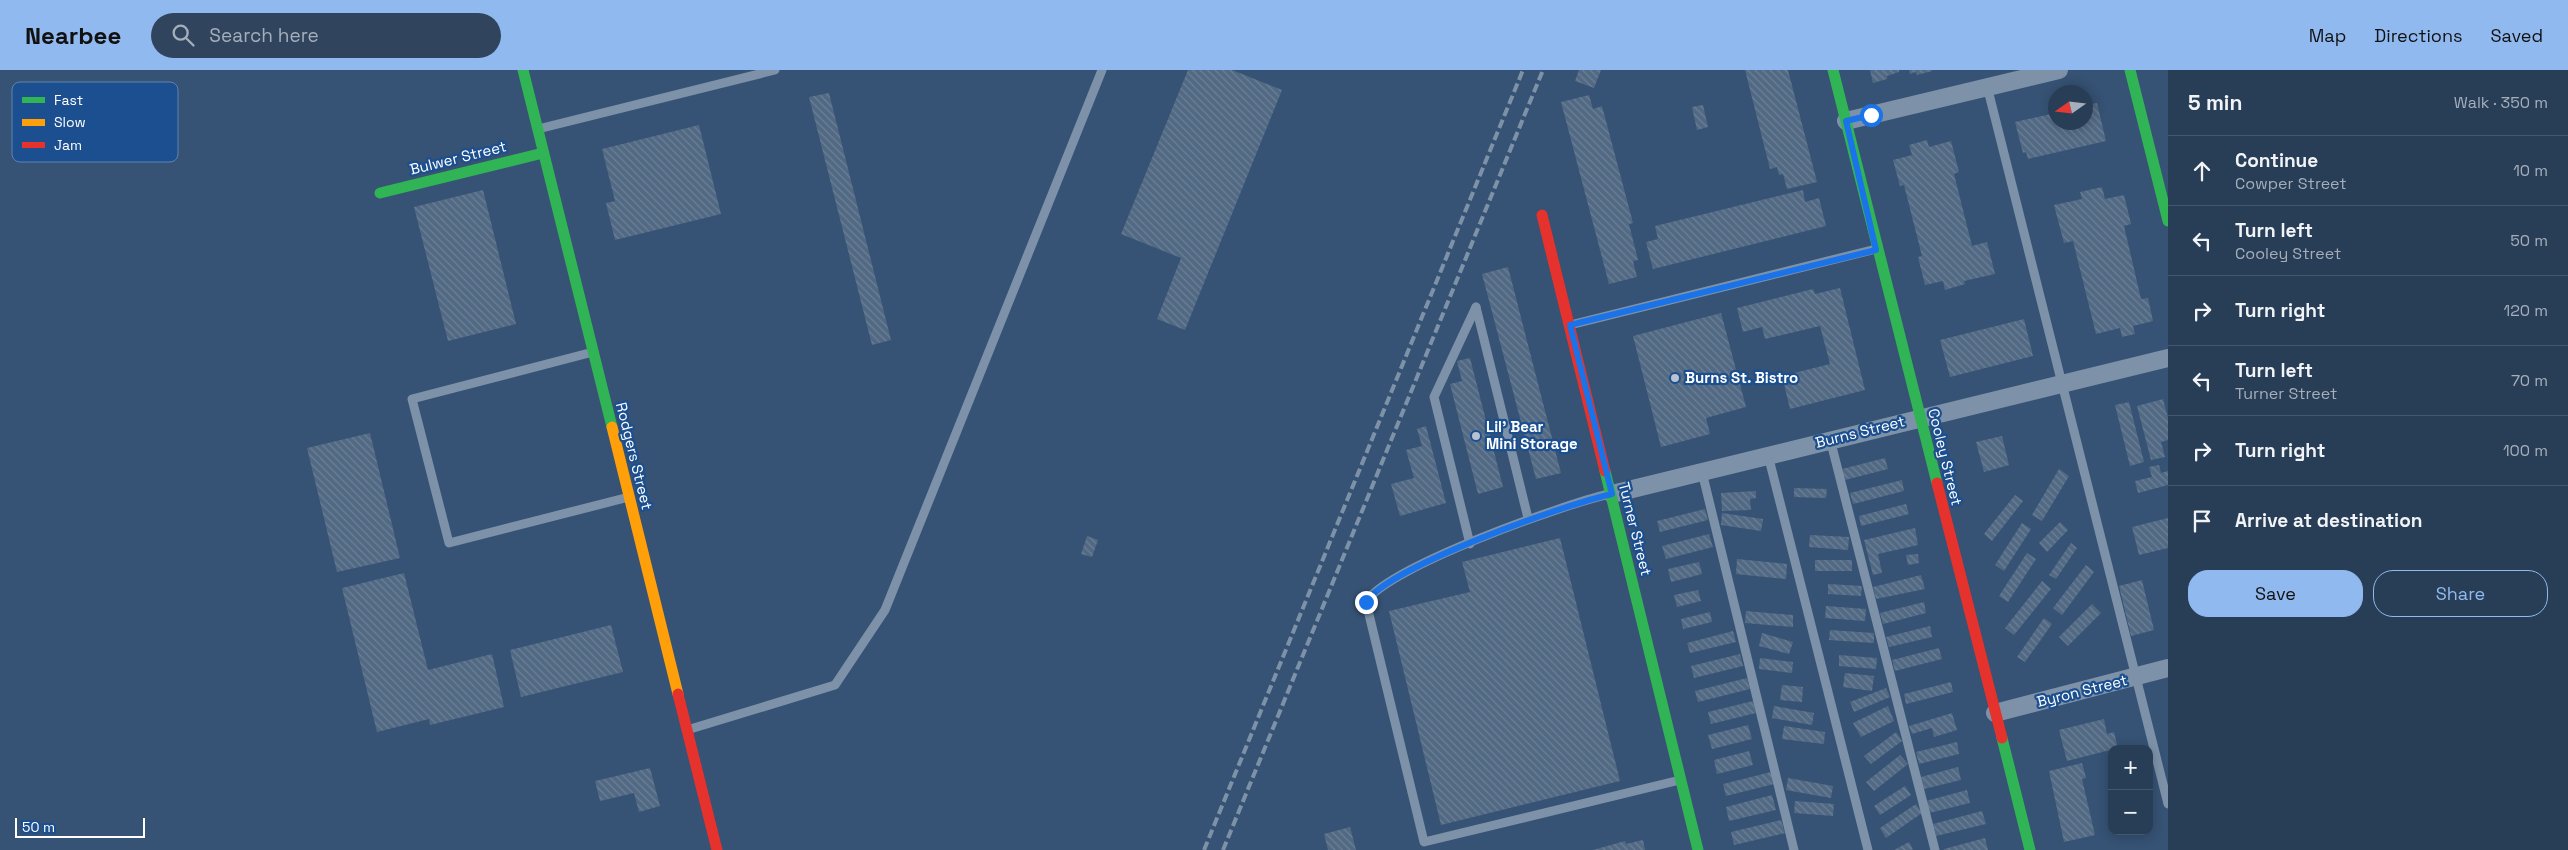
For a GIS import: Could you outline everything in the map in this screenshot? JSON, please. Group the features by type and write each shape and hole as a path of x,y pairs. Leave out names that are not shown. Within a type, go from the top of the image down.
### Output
{"street":[{"name":"Rodgers Street","path":"523,70 717,850"},
{"name":"Cooley Street","path":"1833,70 1876,250 2030,850"},
{"path":"1846,121 2059,70"},
{"path":"2130,70 2168,221"},
{"name":"Bulwer Street","path":"380,193 543,153"},
{"name":"Turner Street","path":"1542,214 1698,850"},
{"name":"Burns Street","path":"1612,494 1830,439 2168,358"},
{"name":"Byron Street","path":"1995,713 2168,668"}],"lane":[{"path":"537,129 775,70"},
{"path":"687,730 835,685 885,610 1102,70"},
{"path":"1987,86 2168,804"},
{"path":"1570,325 1876,250"},
{"path":"1470,544 1434,397 1476,307 1528,518"},
{"path":"593,352 412,398 449,543 629,497"},
{"path":"1830,439 1935,850"},
{"path":"1768,455 1868,850"},
{"path":"1702,472 1794,850"},
{"path":"1612,494 1528,518 1412,570 1372,593 1366,602 1424,842 1681,780"}],"building":[{"path":"1188,70 1232,70 1282,90 1185,330 1157,319 1181,258 1121,234"},
{"path":"1579,70 1601,70 1594,88 1575,81"},
{"path":"1745,70 1788,70 1817,182 1787,189 1783,174 1779,175 1777,167 1770,169"},
{"path":"1870,70 1899,70 1899,72 1887,76 1887,79 1873,83"},
{"path":"1909,70 1932,71 1917,75 1916,72 1910,74"},
{"path":"829,93 891,340 872,345 809,97"},
{"path":"1589,95 1593,109 1602,106 1633,223 1629,224 1638,260 1633,261 1637,277 1609,284 1561,102"},
{"path":"2097,103 2106,141 2028,159 2026,152 2023,153 2015,122 2048,115 2048,130 2093,130 2093,104"},
{"path":"1703,105 1708,127 1697,130 1692,107"},
{"path":"699,125 721,214 615,240 606,203 615,201 602,149"},
{"path":"1927,140 1929,147 1951,141 1959,172 1954,174 1972,246 1987,242 1995,274 1964,281 1965,284 1945,290 1943,281 1925,285 1918,257 1922,256 1904,185 1900,186 1893,160 1912,155 1909,145"},
{"path":"2102,187 2105,199 2124,195 2131,224 2124,226 2141,299 2148,298 2153,321 2133,326 2135,334 2122,337 2120,328 2096,334 2073,241 2064,243 2054,205 2082,199 2080,192"},
{"path":"483,190 516,324 448,341 414,207"},
{"path":"1803,190 1805,202 1819,198 1826,226 1653,269 1646,242 1658,239 1655,226"},
{"path":"1508,267 1561,473 1536,479 1482,274"},
{"path":"1840,288 1865,390 1790,409 1782,376 1830,364 1820,326 1765,339 1762,327 1743,332 1737,308 1813,289 1815,294"},
{"path":"1721,313 1746,407 1706,418 1710,434 1661,447 1633,336"},
{"path":"2024,319 2033,356 1950,377 1940,340"},
{"name":"Lil' Bear Mini Storage","path":"1470,358 1503,487 1478,494 1450,384 1462,381 1457,361"},
{"path":"2163,399 2168,418 2168,440 2161,442 2165,457 2151,460 2137,406"},
{"path":"2129,402 2144,462 2130,466 2115,405"},
{"path":"1426,426 1446,503 1400,516 1391,484 1414,478 1406,450 1422,446 1417,429"},
{"path":"370,433 400,558 337,572 307,448"},
{"path":"2002,436 2009,465 1984,472 1976,442"},
{"path":"1885,458 1888,469 1845,480 1842,469"},
{"path":"2159,465 2161,473 2168,471 2168,485 2138,493 2135,481 2152,477 2149,467"},
{"path":"2059,469 2069,476 2042,521 2032,515"},
{"path":"1902,480 1904,491 1853,504 1850,493"},
{"path":"1794,488 1827,489 1826,498 1794,497"},
{"path":"1756,491 1756,498 1750,499 1751,510 1722,511 1721,493"},
{"path":"2015,495 2023,501 1992,541 1984,534"},
{"path":"1906,504 1909,514 1861,526 1859,516"},
{"path":"1705,509 1708,520 1660,532 1657,521"},
{"path":"1722,513 1763,519 1761,531 1721,525"},
{"path":"2168,518 2168,548 2139,555 2132,527"},
{"path":"2060,522 2068,530 2047,552 2039,543"},
{"path":"2022,523 2031,529 2004,571 1995,565"},
{"path":"1915,528 1918,545 1878,554 1882,573 1873,575 1864,540"},
{"path":"1709,534 1713,547 1666,559 1662,546"},
{"path":"1810,535 1849,537 1848,550 1809,547"},
{"path":"1087,536 1098,540 1092,557 1081,554"},
{"path":"1560,538 1620,781 1441,825 1389,611 1470,592 1462,562"},
{"path":"2071,543 2077,548 2056,579 2049,575"},
{"path":"2027,553 2036,559 2008,602 1999,596"},
{"path":"1918,554 1919,563 1908,565 1906,555"},
{"path":"1737,559 1787,564 1786,579 1736,574"},
{"path":"1815,560 1852,560 1852,571 1815,571"},
{"path":"1699,562 1702,574 1671,582 1668,569"},
{"path":"2086,565 2094,572 2062,615 2053,608"},
{"path":"404,573 428,670 492,654 504,707 430,725 429,719 377,732 342,588"},
{"path":"1921,575 1925,589 1876,599 1873,587"},
{"path":"2142,580 2154,630 2131,636 2119,586"},
{"path":"2042,581 2051,589 2014,635 2005,628"},
{"path":"1828,584 1862,586 1861,596 1828,594"},
{"path":"1698,590 1701,601 1677,607 1674,595"},
{"path":"1924,602 1926,613 1883,624 1880,613"},
{"path":"2092,604 2101,613 2068,646 2059,637"},
{"path":"1826,606 1866,609 1865,621 1825,618"},
{"path":"1746,611 1793,615 1793,627 1745,623"},
{"path":"1710,612 1712,622 1683,629 1681,619"},
{"path":"2044,618 2052,624 2025,662 2017,657"},
{"path":"611,625 623,672 521,697 510,650"},
{"path":"1930,626 1932,637 1889,647 1886,637"},
{"path":"1830,630 1874,633 1874,643 1829,640"},
{"path":"1733,631 1736,642 1690,653 1687,643"},
{"path":"1762,633 1793,642 1789,654 1759,646"},
{"path":"1939,648 1942,659 1895,671 1892,660"},
{"path":"1740,654 1743,666 1694,678 1691,666"},
{"path":"1839,655 1877,658 1876,669 1839,666"},
{"path":"1760,658 1793,662 1792,673 1759,669"},
{"path":"1845,673 1874,676 1872,691 1843,687"},
{"path":"1747,678 1750,689 1698,702 1695,691"},
{"path":"1951,682 1953,692 1906,704 1904,694"},
{"path":"1782,685 1803,687 1802,702 1780,700"},
{"path":"1886,688 1890,697 1854,712 1850,702"},
{"path":"1753,701 1756,713 1711,724 1708,712"},
{"path":"1774,706 1814,713 1812,725 1772,718"},
{"path":"1888,706 1894,721 1861,737 1853,723"},
{"path":"1952,713 1957,730 1934,737 1932,728 1912,734 1909,726"},
{"path":"2104,719 2107,734 2114,732 2117,745 2108,745 2108,751 2067,761 2059,730"},
{"path":"1748,725 1752,739 1712,749 1708,735"},
{"path":"1784,726 1825,732 1824,744 1782,739"},
{"path":"1896,732 1902,741 1871,764 1864,756"},
{"path":"1957,742 1959,754 1919,764 1916,752"},
{"path":"1749,751 1753,765 1717,774 1714,760"},
{"path":"1900,755 1908,764 1874,791 1866,782"},
{"path":"2082,763 2086,778 2082,779 2095,835 2064,842 2049,771"},
{"path":"1958,767 1961,780 1924,789 1921,777"},
{"path":"650,768 660,806 639,812 634,793 600,801 595,781"},
{"path":"1771,772 1774,784 1726,796 1723,784"},
{"path":"1788,778 1833,786 1831,798 1786,790"},
{"path":"1905,786 1911,795 1880,815 1874,806"},
{"path":"1967,790 1970,803 1929,813 1926,801"},
{"path":"1772,795 1776,810 1729,821 1726,807"},
{"path":"1795,801 1834,804 1833,816 1794,813"},
{"path":"1916,804 1922,813 1886,838 1880,828"},
{"path":"1982,811 1986,824 1936,836 1933,824"},
{"path":"1781,820 1785,833 1734,845 1731,832"},
{"path":"1350,827 1356,850 1328,850 1324,834"},
{"path":"1985,838 1988,850 1944,850 1944,849"},
{"path":"1643,840 1645,850 1593,850 1625,841 1626,844"},
{"path":"1909,842 1913,849 1894,850"}],"railway":[{"path":"1204,850 1523,70"},
{"path":"1223,850 1543,70"}],"traffic: fast":[{"path":"523,70 612,427"},
{"path":"1833,70 1937,483"},
{"path":"2130,70 2168,221"},
{"path":"380,193 543,153"},
{"path":"1605,471 1698,850"},
{"path":"2002,738 2030,850"}],"traffic: slow":[{"path":"612,427 678,694"}],"traffic: jam":[{"path":"1542,215 1605,471"},
{"path":"1937,483 2002,738"},
{"path":"678,694 717,850"}],"place":[{"name":"Burns St. Bistro","path":"1675,378"},
{"name":"Lil' Bear Mini Storage","path":"1476,436"}],"route":[{"path":"1366,602 1372,593 1412,570 1516,523 1595,497 1612,494 1570,325 1853,254 1876,250 1846,121 1871,115"}]}
